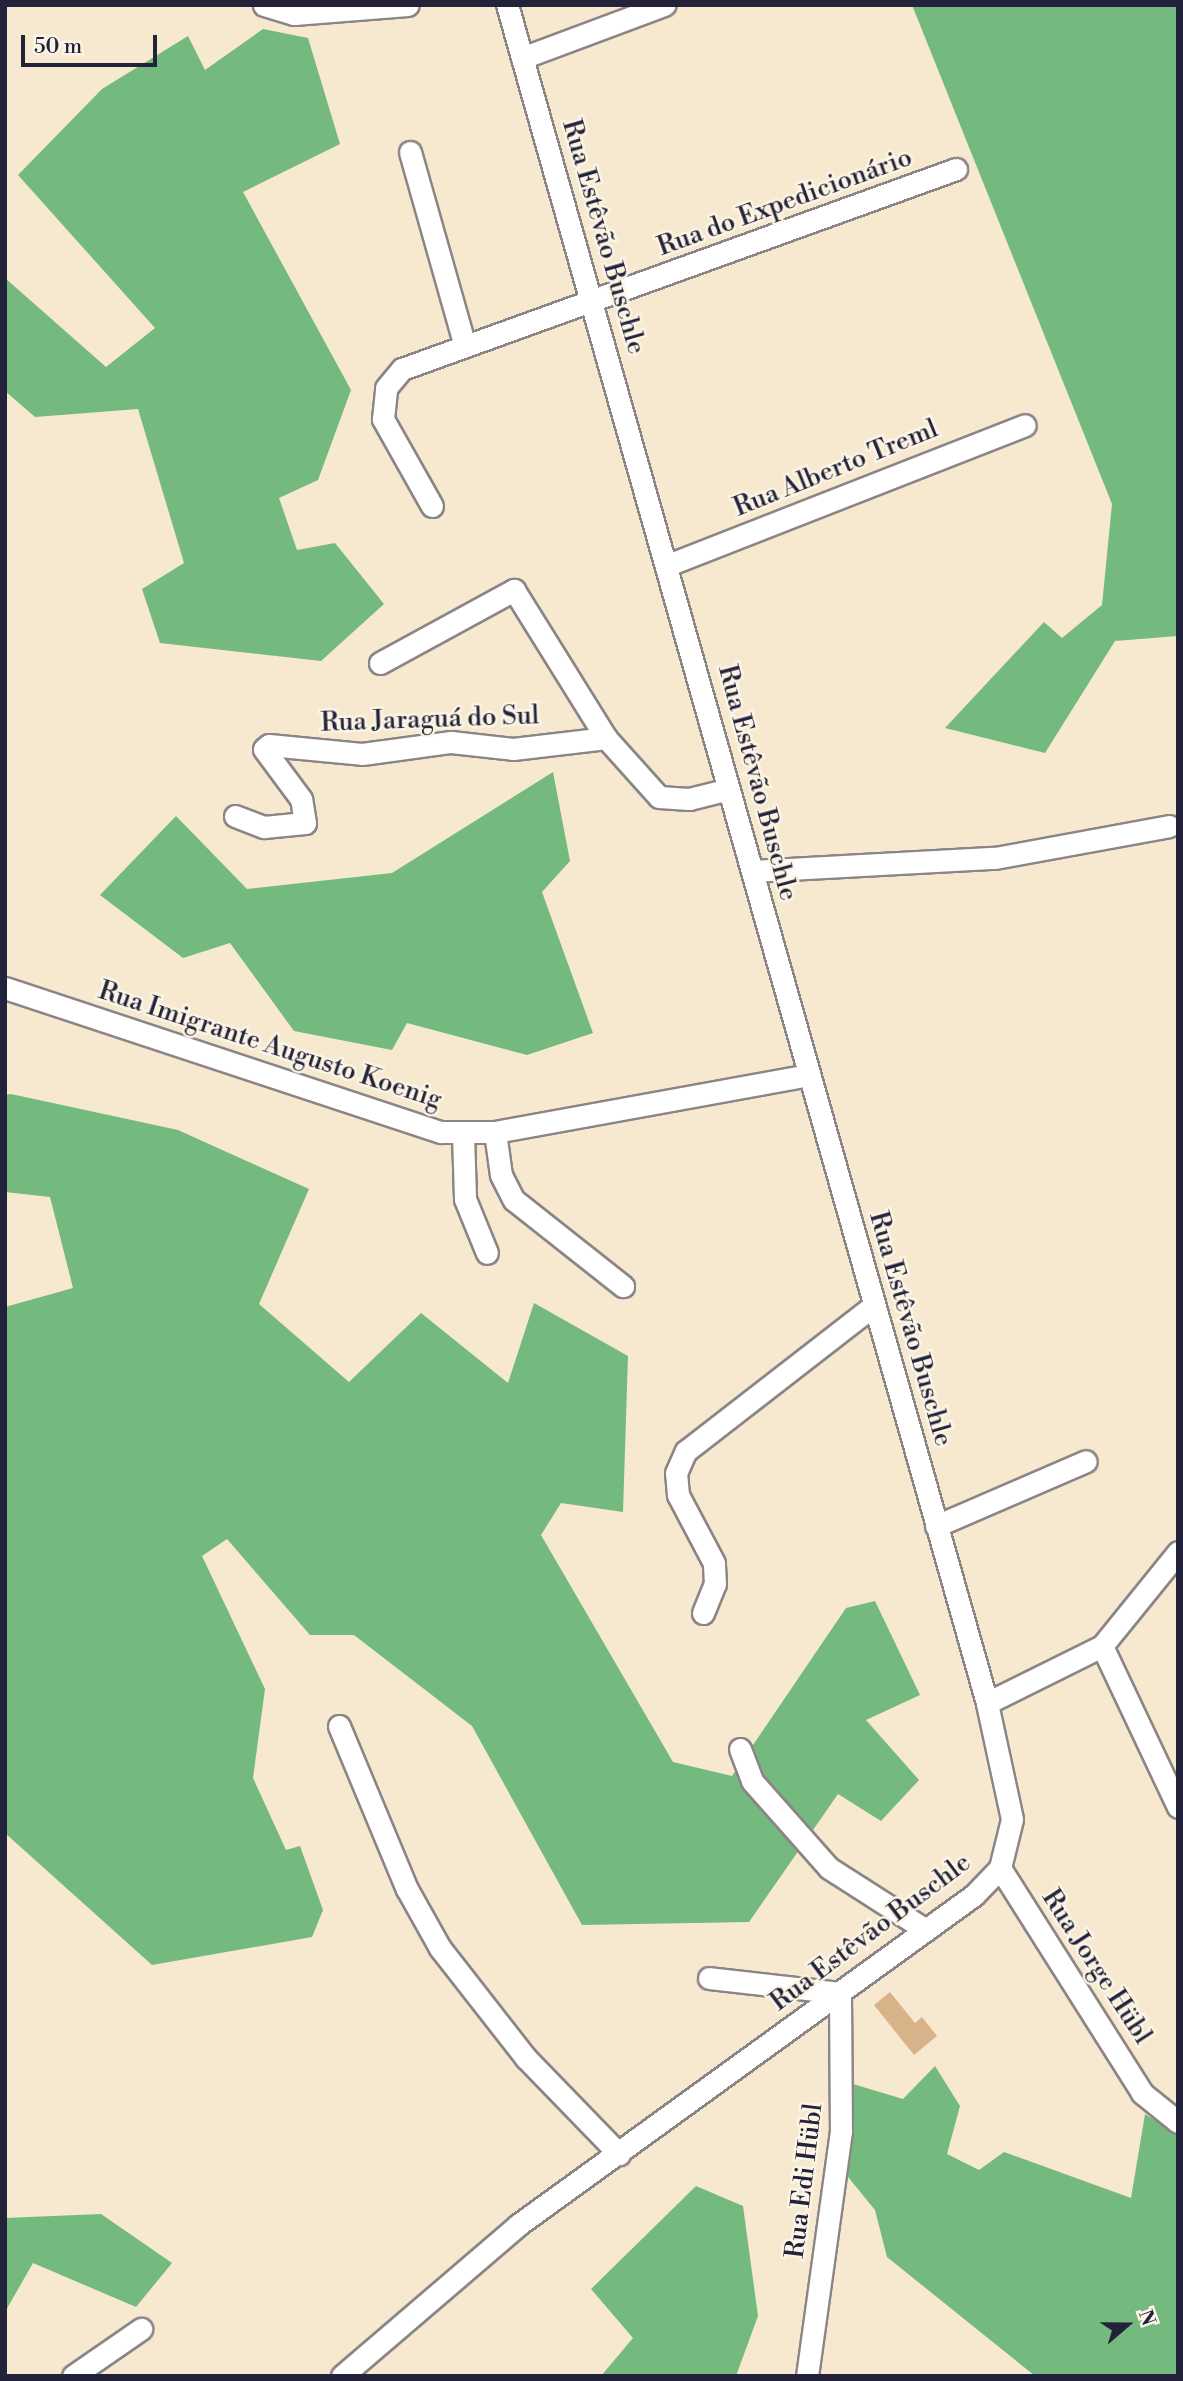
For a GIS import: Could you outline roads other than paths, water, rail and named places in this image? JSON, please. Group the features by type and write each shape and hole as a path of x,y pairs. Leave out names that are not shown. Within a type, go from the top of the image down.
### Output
{"street":[{"path":"264,5 294,14 408,5"},
{"name":"Rua Estêvão Buschle","path":"341,2376 477,2256 926,1930 1000,1868 1012,1819 987,1703 508,5"},
{"path":"522,58 664,5"},
{"path":"410,152 465,345"},
{"name":"Rua do Expedicionário","path":"432,506 386,431 386,388 402,369 465,345 593,303 956,169"},
{"name":"Rua Alberto Treml","path":"668,565 1025,425"},
{"path":"380,663 514,590 606,738 659,797 689,799 729,789"},
{"name":"Rua Jaraguá do Sul","path":"235,816 264,827 305,823 301,799 266,746 362,754 451,742 513,749 606,738"},
{"path":"752,871 995,858 1169,826"},
{"name":"Rua Imigrante Augusto Koenig","path":"5,988 390,1120 463,1134 495,1132 809,1075"},
{"path":"495,1132 501,1175 514,1200 623,1286"},
{"path":"463,1134 464,1192 486,1254"},
{"path":"703,1613 715,1584 714,1563 678,1495 676,1473 686,1451 874,1305"},
{"path":"936,1526 1086,1461"},
{"path":"987,1703 1102,1646 1178,1552"},
{"path":"1102,1646 1178,1807"},
{"path":"339,1726 407,1889 440,1948 526,2058 619,2154"},
{"path":"740,1749 752,1781 829,1868 926,1930"},
{"name":"Rua Jorge Hübl","path":"1000,1868 1142,2093 1178,2122"},
{"path":"709,1978 840,1993"},
{"name":"Rua Edi Hübl","path":"812,2372 841,2131 840,1993"},
{"path":"73,2376 141,2329"}]}
